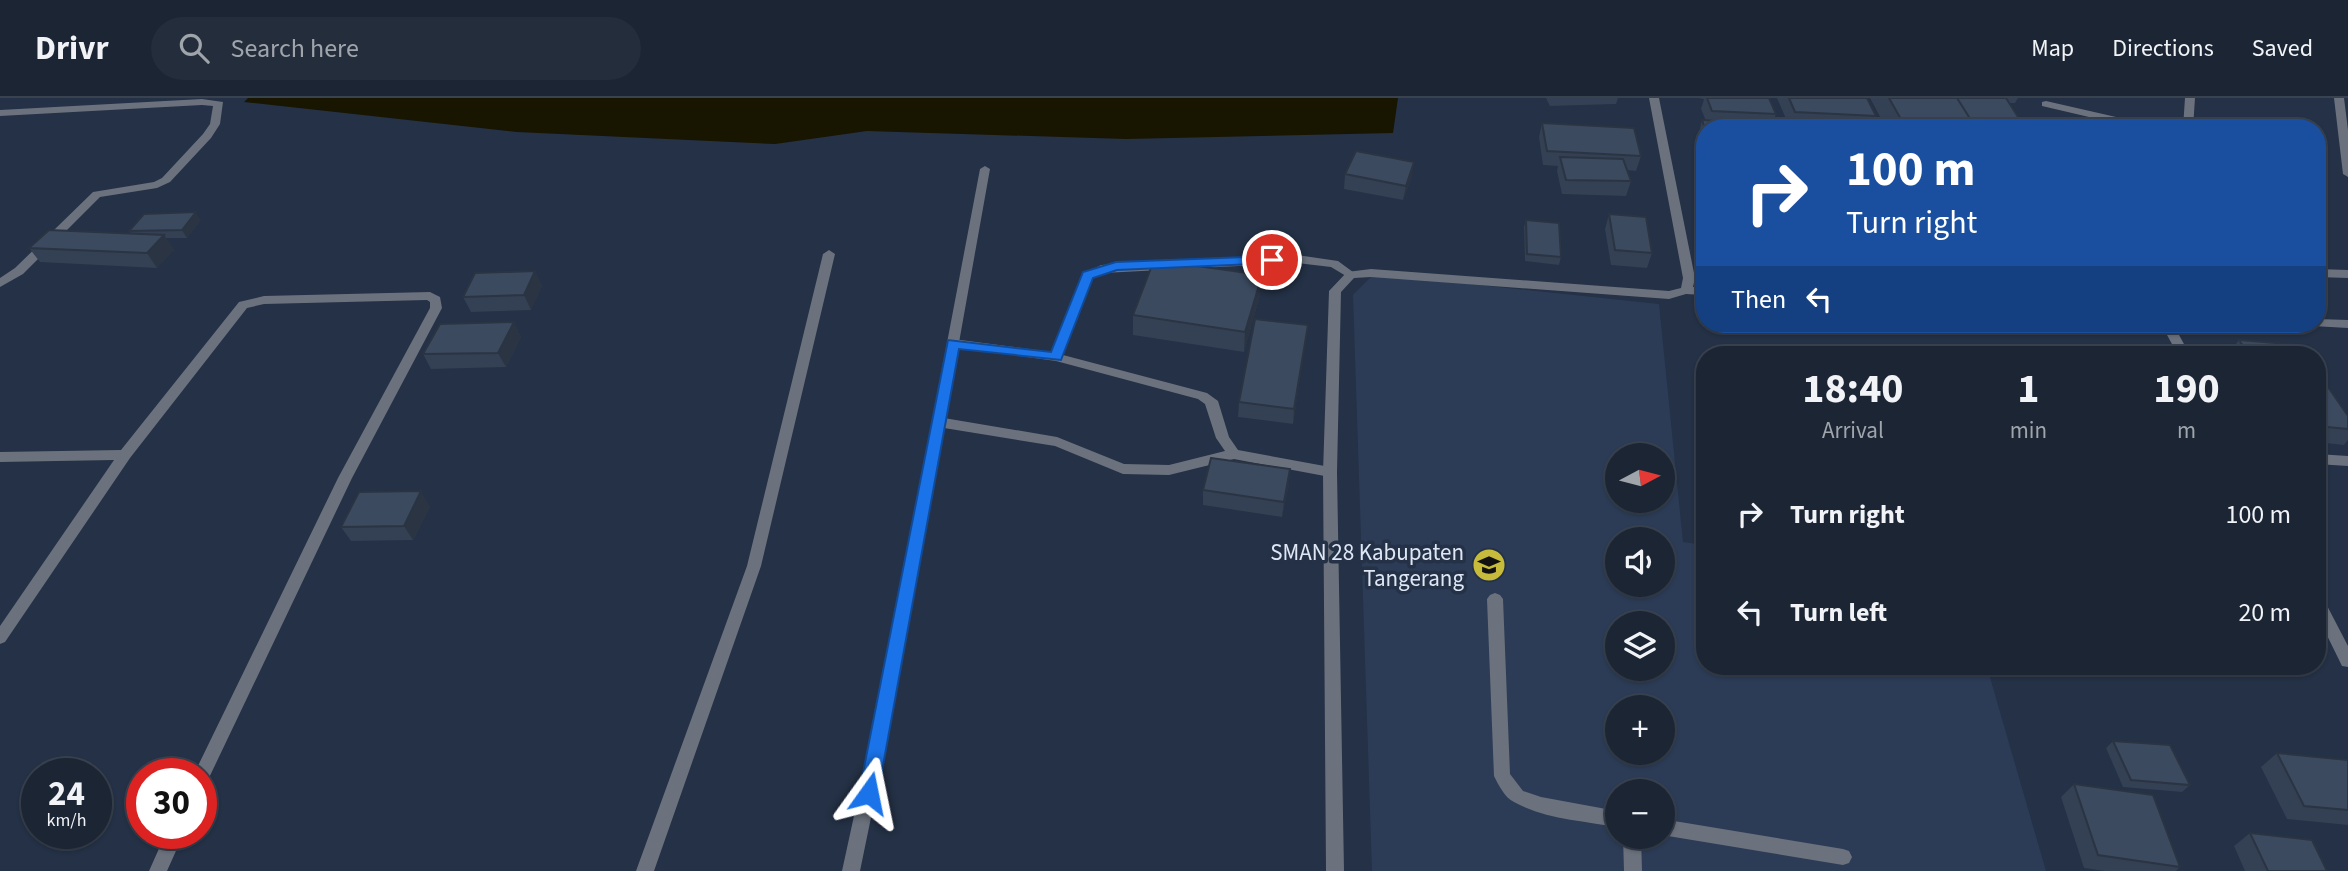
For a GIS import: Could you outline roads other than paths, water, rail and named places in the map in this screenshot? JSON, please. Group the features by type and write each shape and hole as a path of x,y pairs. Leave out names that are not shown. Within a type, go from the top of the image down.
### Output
{"street":[{"path":"1654,98 1689,278 1686,290"},
{"path":"2189,119 2190,98"},
{"path":"2339,98 2348,174"},
{"path":"0,113 202,102 219,104 215,124 207,136 166,180 157,185 97,194 19,271 0,284"},
{"path":"2046,104 2112,119"},
{"path":"852,871 887,701 985,169"},
{"path":"645,871 754,566 829,254"},
{"path":"1056,357 1088,275 1101,269 1297,259 1334,264 1351,275 1371,273 1669,295 1686,290 1696,291"},
{"path":"2326,273 2348,274"},
{"path":"1335,871 1330,472 1335,291 1351,275"},
{"path":"0,638 125,455 243,305 264,300 430,296 436,300 436,308 345,478 210,758"},
{"path":"2326,323 2348,324"},
{"path":"953,343 1056,357 1202,396 1211,401 1216,410 1223,438 1234,454"},
{"path":"938,422 1057,442 1123,470 1169,470 1234,454 1330,472"},
{"path":"0,457 125,455"},
{"path":"2326,460 2348,461"},
{"path":"1495,599 1502,776 1517,796 1541,805 1605,817"},
{"path":"2326,619 2348,661"},
{"path":"1675,829 1843,857"},
{"path":"158,871 168,849"},
{"path":"1632,849 1633,871"}],"place":[{"name":"SMAN 28 Kabupaten Tangerang","path":"1489,565"}]}
